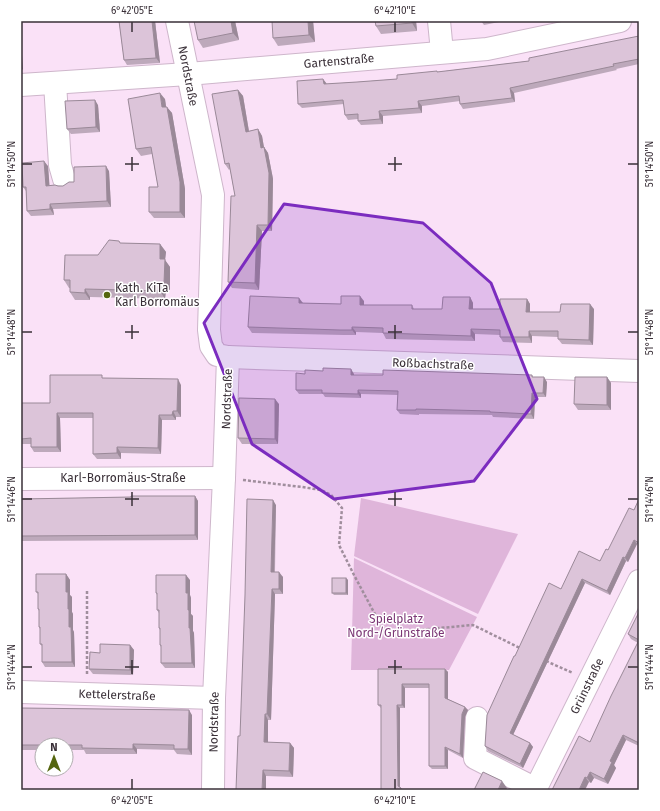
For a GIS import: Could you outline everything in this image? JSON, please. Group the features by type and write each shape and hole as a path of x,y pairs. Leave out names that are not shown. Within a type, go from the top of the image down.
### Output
{"street":[{"name":"Nordstraße","path":"177,21 213,195 209,330 212,346 217,355 228,357 214,698 213,790"},
{"path":"439,21 442,52"},
{"name":"Gartenstraße","path":"21,85 188,74 487,49 620,21"},
{"path":"55,83 60,164 64,179"},
{"name":"Roßbachstraße","path":"228,357 639,371"},
{"name":"Karl-Borromäus-Straße","path":"21,479 224,478"},
{"name":"Grünstraße","path":"536,789 638,584"},
{"name":"Kettelerstraße","path":"21,692 214,698"},
{"path":"477,718 475,758 536,789"}],"path":[{"path":"224,478 302,487 321,490 331,494 342,508 339,545 385,633 473,625 528,652"},
{"path":"87,591 87,694"},
{"path":"541,658 589,681"}],"highlighted area":[{"path":"284,204 423,223 491,283 537,399 474,481 334,499 252,444 204,323"}],"green space":[{"path":"361,498 518,534 478,614 354,556"},
{"name":"Spielplatz Nord-/Grünstraße","path":"354,558 477,617 449,670 351,670"}],"building":[{"path":"119,21 152,21 156,58 124,60"},
{"path":"194,21 231,21 233,33 198,40"},
{"path":"272,21 308,21 309,35 273,38"},
{"path":"375,21 412,21 412,23 376,26"},
{"path":"639,36 639,59 613,64 614,66 510,88 512,98 460,104 459,96 418,101 419,108 379,111 380,119 358,121 358,114 345,115 343,100 298,104 297,81 323,79 324,84 397,79 397,75 437,72 529,61 529,58"},
{"path":"238,90 246,132 258,129 261,148 264,147 269,173 268,225 257,225 255,283 228,282 231,196 235,196 229,163 225,164 212,94"},
{"path":"160,93 162,107 167,107 180,182 180,212 149,212 149,187 158,187 151,147 136,149 128,99"},
{"path":"95,100 96,127 67,129 65,101"},
{"path":"44,161 46,186 63,186 69,182 74,182 74,167 106,166 107,201 50,204 50,209 27,211 26,187 23,187 22,163"},
{"path":"109,240 119,241 120,243 160,244 160,259 165,259 164,283 160,283 160,291 85,289 85,293 70,292 70,280 64,280 65,255 98,255"},
{"path":"250,296 299,298 299,303 341,304 341,296 360,296 360,305 412,305 412,309 442,309 443,297 470,297 469,309 500,309 500,299 527,299 526,312 560,312 561,304 590,304 589,340 558,339 558,331 529,331 529,337 500,337 500,330 471,329 471,336 383,333 383,328 352,327 352,330 340,330 248,327"},
{"path":"323,368 351,369 351,375 383,375 383,370 532,375 532,377 544,377 543,393 532,393 531,414 490,411 416,409 397,410 398,391 358,390 358,394 322,393 322,390 296,390 296,373 305,374 305,370 323,371"},
{"path":"50,375 102,375 102,378 178,379 177,411 173,411 172,415 159,415 158,448 117,447 117,453 93,454 93,413 57,413 57,447 31,447 31,438 21,439 21,403 50,403"},
{"path":"575,377 607,377 607,405 574,404"},
{"path":"239,398 275,399 275,439 238,438"},
{"path":"195,496 195,535 21,536 21,499"},
{"path":"247,499 273,500 271,572 279,572 279,589 272,589 267,714 265,714 264,742 290,743 289,771 263,770 262,790 236,790 238,736 240,736"},
{"path":"639,499 639,543 634,540 625,558 623,557 607,591 582,579 510,733 530,743 520,764 485,746 487,715 549,583 561,589 579,551 600,561 606,549 608,550 629,508 634,510"},
{"path":"36,574 66,574 69,627 71,627 72,662 42,662 38,592 36,592"},
{"path":"156,575 186,575 186,593 188,593 192,663 161,663"},
{"path":"332,578 346,578 346,593 332,593"},
{"path":"639,612 639,640 628,634"},
{"path":"639,640 639,743 623,735 610,761 612,762 604,779 590,772 587,778 585,777 579,790 552,790 579,736 590,742"},
{"path":"100,644 130,645 130,670 89,669 90,652 100,653"},
{"path":"378,669 445,669 445,698 465,707 462,714 460,754 445,747 445,766 429,766 429,684 402,684 402,705 397,705 398,786 401,790 381,790 381,705 378,705"},
{"path":"21,708 189,710 188,749 174,749 174,745 133,744 133,749 82,748 82,745 74,745 74,737 34,737 34,745 21,745"},
{"path":"483,772 502,781 498,790 474,790"}],"place":[{"name":"Kath. KiTa Karl Borromäus","path":"107,295"}]}
